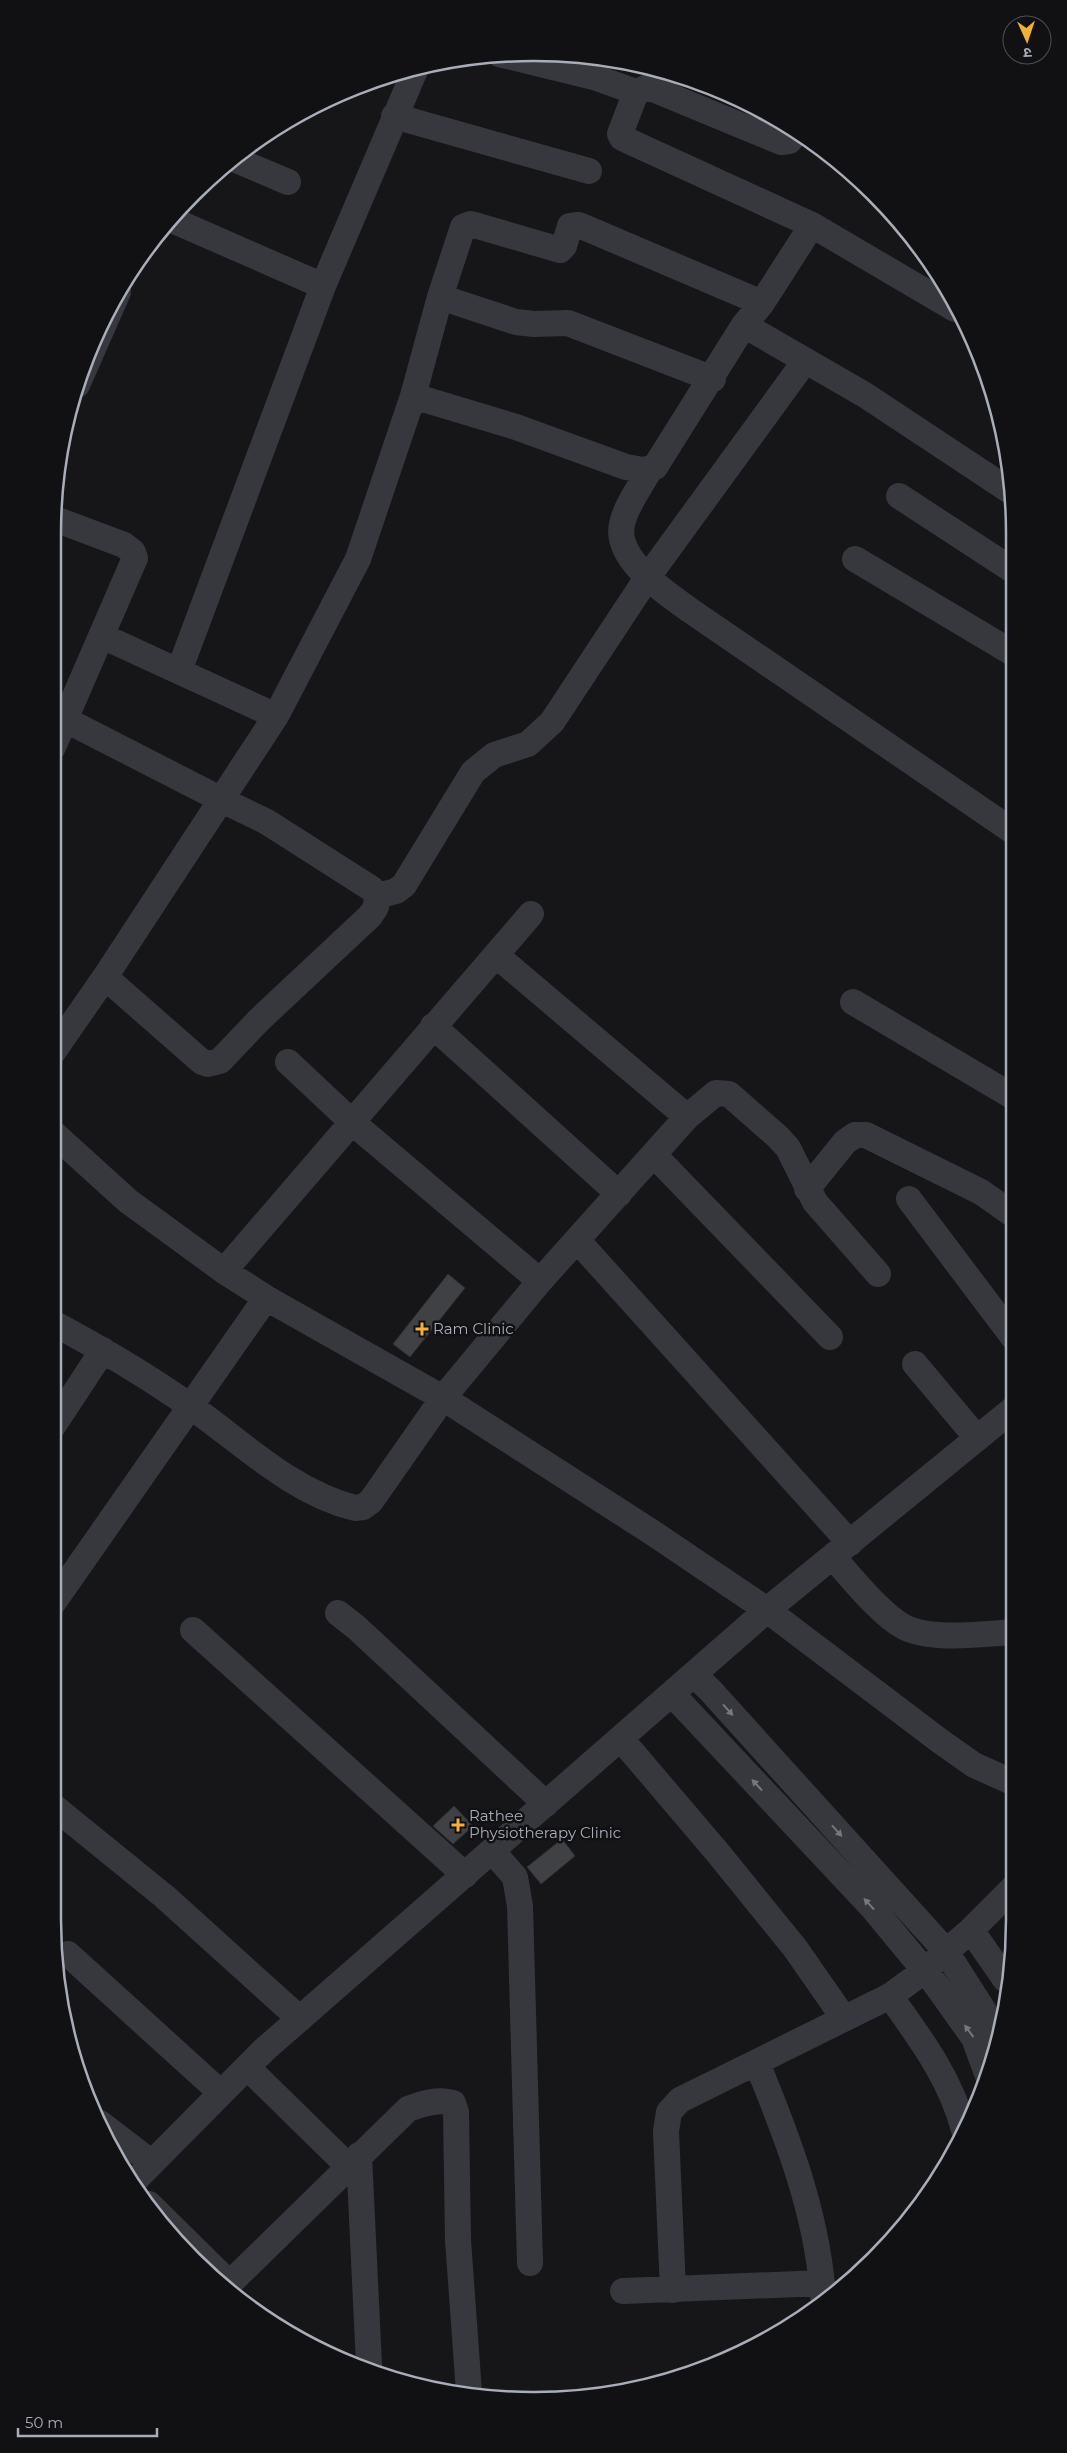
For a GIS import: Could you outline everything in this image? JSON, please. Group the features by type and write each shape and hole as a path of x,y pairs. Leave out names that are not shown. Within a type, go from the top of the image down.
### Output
{"street":[{"path":"529,61 594,77 636,92"},
{"path":"179,671 323,286 412,77"},
{"path":"791,138 789,141 781,142 651,87 636,92 620,129 622,138 812,225 945,303"},
{"path":"394,116 589,171"},
{"path":"242,162 288,182"},
{"path":"178,222 323,286"},
{"path":"61,1039 105,976 276,716 358,560 413,396 459,234 465,225 471,224 560,250 564,246 568,229 574,225 599,233 762,303"},
{"path":"812,225 762,303 744,325 659,462 650,469 625,515 621,534 636,565 647,578 690,611 1006,827"},
{"path":"440,297 516,322 534,324 568,323 712,379"},
{"path":"744,325 882,406 1003,487"},
{"path":"377,896 396,891 404,885 473,772 494,755 528,744 552,722 647,578 805,361"},
{"path":"413,396 516,427 626,467 650,469"},
{"path":"899,496 1006,566"},
{"path":"61,521 124,545 134,554 134,562 61,726"},
{"path":"855,559 1006,649"},
{"path":"102,636 276,716"},
{"path":"64,719 222,800 250,812 285,832 372,889 377,896 376,907 370,916 259,1020 220,1060 213,1063 202,1062 105,976"},
{"path":"224,1271 352,1123 432,1026 531,914"},
{"path":"496,955 687,1117"},
{"path":"853,1002 1006,1092"},
{"path":"432,1026 619,1194"},
{"path":"288,1062 352,1123 540,1281"},
{"path":"61,1328 103,1350 191,1407 274,1469 306,1487 355,1508 364,1507 371,1501 443,1398 540,1281 687,1117 712,1095 720,1092 729,1094 783,1143 815,1202 878,1274"},
{"path":"807,1189 845,1142 855,1135 866,1136 981,1192 1006,1210"},
{"path":"61,1141 128,1201 224,1271 266,1298 443,1398 654,1534 767,1610 940,1741 974,1764 1006,1779"},
{"path":"654,1155 830,1337"},
{"path":"61,1158 79,1158"},
{"path":"909,1199 1006,1328"},
{"path":"577,1240 841,1550 895,1621 911,1630 930,1634 1006,1632"},
{"path":"61,1590 266,1298"},
{"path":"61,1413 103,1350"},
{"path":"915,1364 977,1438"},
{"path":"138,2177 247,2067 300,2019 767,1610 1006,1415"},
{"path":"338,1613 357,1628 546,1804"},
{"path":"193,1630 465,1875"},
{"path":"694,1675 945,1950 994,2026"},
{"path":"672,1695 872,1907 924,1971 974,2038 983,2063"},
{"path":"621,1739 718,1852 795,1948 842,2017"},
{"path":"61,1813 165,1897 300,2019"},
{"path":"492,1852 515,1877 520,1906 530,2262"},
{"path":"673,2290 666,2131 669,2112 680,2100 757,2063 842,2017 890,1996 924,1971 945,1950 971,1930 1006,1895"},
{"path":"971,1930 1003,1975"},
{"path":"68,1954 221,2093"},
{"path":"890,1996 934,2057 961,2119"},
{"path":"623,2291 822,2290 811,2213 791,2146 757,2063"},
{"path":"247,2067 353,2161 369,2362"},
{"path":"230,2282 408,2109 423,2103 448,2101 453,2103 456,2112 458,2250 469,2387"},
{"path":"112,2133 152,2163"}],"building":[{"path":"448,1274 465,1288 410,1357 393,1344"},
{"path":"454,1806 473,1826 453,1844 433,1826"},
{"path":"562,1839 575,1856 541,1884 527,1867"}],"place":[{"name":"Ram Clinic","path":"422,1329"},
{"name":"Rathee Physiotherapy Clinic","path":"458,1825"}]}
